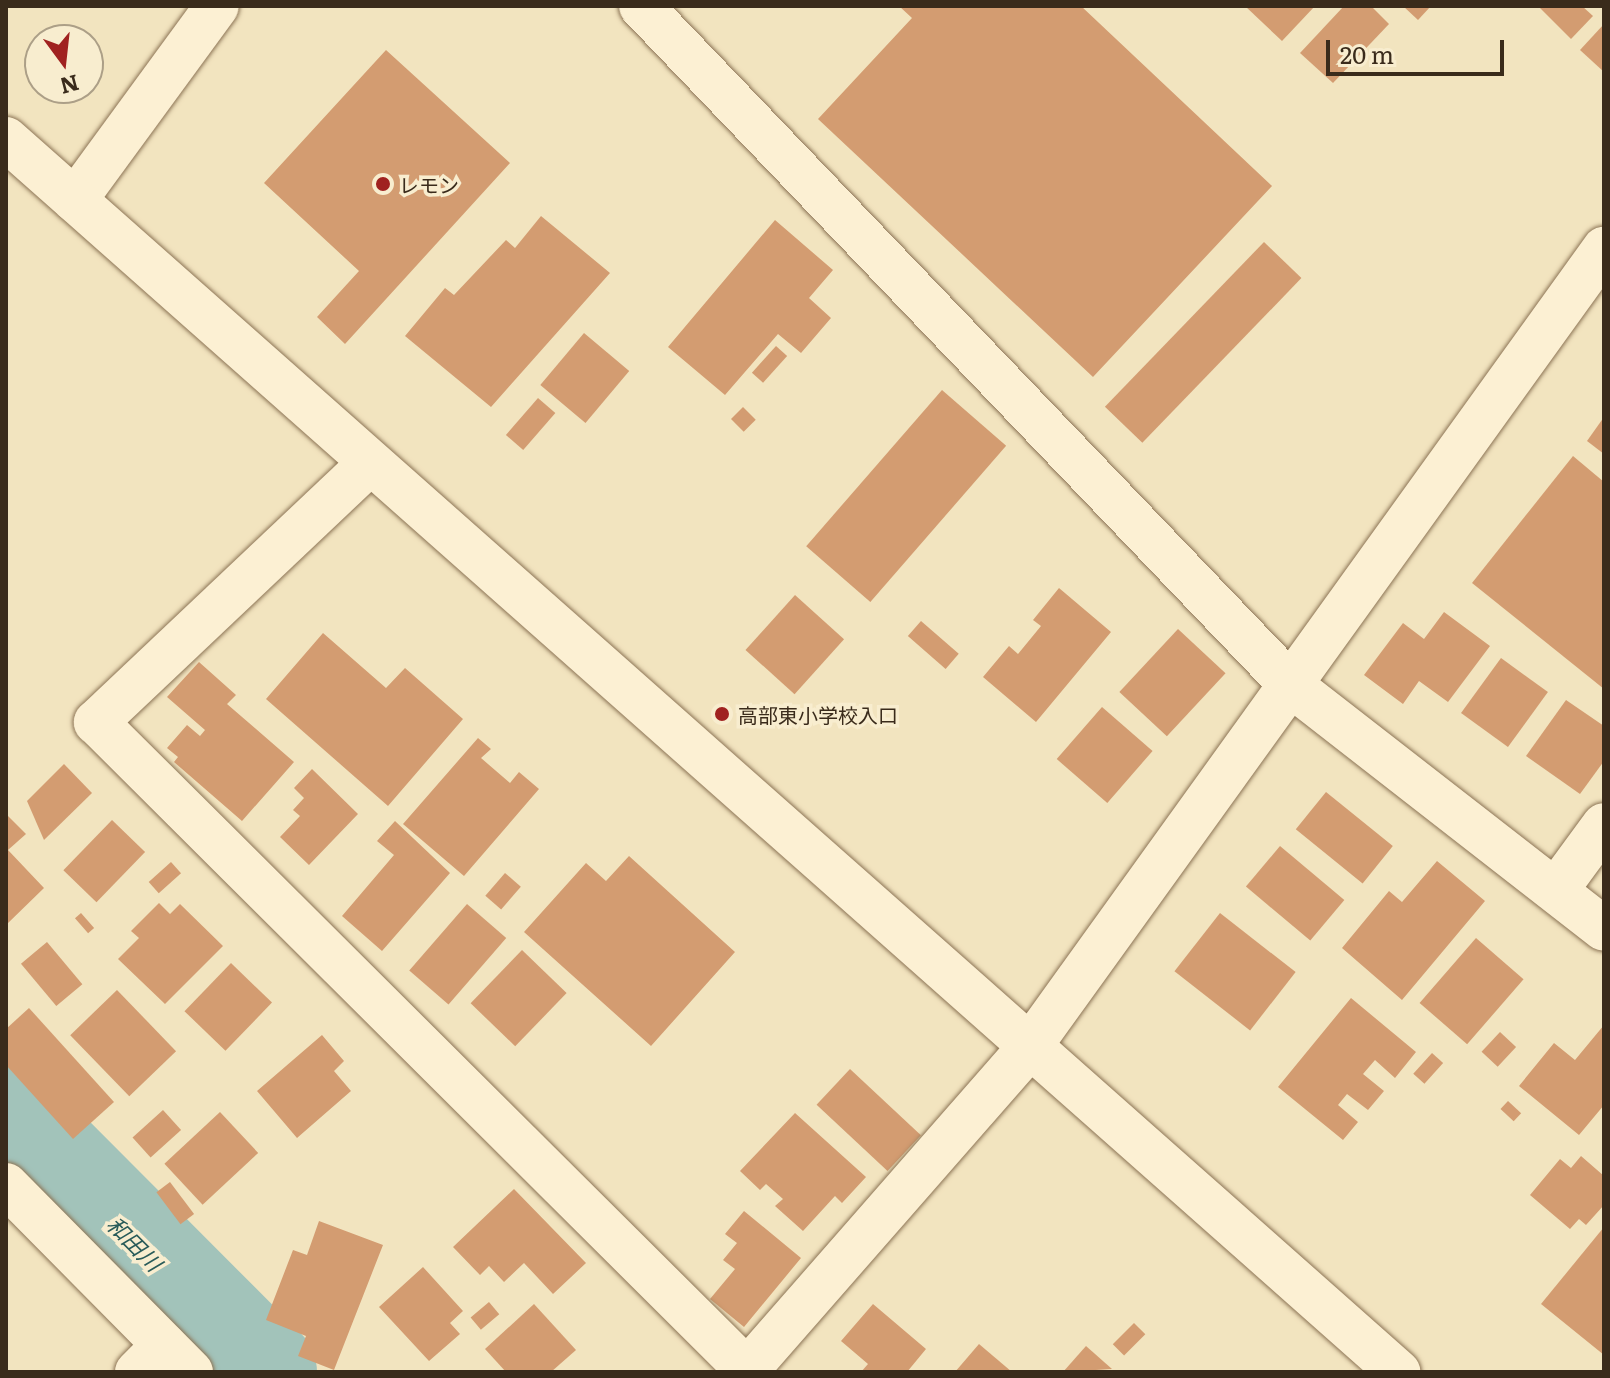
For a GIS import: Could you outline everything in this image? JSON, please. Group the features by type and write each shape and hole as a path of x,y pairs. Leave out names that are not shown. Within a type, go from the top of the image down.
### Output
{"street":[{"path":"75,200 217,6"},
{"path":"641,6 1292,686 1557,889 1604,929"},
{"path":"6,139 1028,1049 1398,1372"},
{"path":"369,464 96,722 748,1371 1028,1049 1604,249"},
{"path":"1557,889 1604,825"},
{"path":"6,1185 164,1363"}],"building":[{"path":"899,6 1081,6 1272,186 1093,377 818,119 912,18"},
{"path":"1245,6 1315,6 1282,41"},
{"path":"1344,6 1371,6 1389,24 1333,83 1300,53"},
{"path":"1403,6 1431,6 1418,20"},
{"path":"1538,6 1582,6 1593,16 1571,39"},
{"path":"1604,24 1604,72 1580,50"},
{"path":"386,50 510,163 345,344 317,317 359,271 264,183"},
{"path":"541,216 610,273 491,407 405,336 445,288 454,295 506,240 515,248"},
{"path":"775,220 833,270 809,298 831,318 801,353 778,334 725,395 668,347"},
{"path":"1264,242 1301,278 1142,443 1105,407"},
{"path":"584,333 629,371 585,423 540,385"},
{"path":"776,346 787,356 763,383 752,373"},
{"path":"942,390 1006,446 870,602 806,546"},
{"path":"538,398 555,413 523,450 506,435"},
{"path":"743,407 756,420 744,432 731,419"},
{"path":"1604,417 1604,454 1587,441"},
{"path":"1573,456 1604,482 1604,689 1472,583"},
{"path":"1059,588 1111,632 1036,722 983,677 1009,646 1018,654 1041,626 1033,620"},
{"path":"795,595 844,639 795,694 745,650"},
{"path":"1444,612 1490,646 1448,702 1419,681 1403,704 1364,675 1403,623 1424,639"},
{"path":"921,621 959,654 946,669 908,636"},
{"path":"1178,629 1226,673 1167,736 1119,692"},
{"path":"323,633 386,688 405,668 463,719 388,806 266,699"},
{"path":"1501,658 1548,692 1508,747 1461,713"},
{"path":"199,662 236,695 227,704 294,762 242,821 174,762 178,757 167,748 187,725 200,736 205,730 167,697"},
{"path":"1566,700 1604,726 1604,761 1580,794 1526,756"},
{"path":"1102,707 1153,751 1107,803 1057,759"},
{"path":"478,738 491,749 481,758 510,783 519,772 539,789 464,876 403,824"},
{"path":"64,764 92,793 44,840 27,801"},
{"path":"312,769 358,814 309,865 280,837 300,816 293,810 304,798 294,788"},
{"path":"1326,792 1393,846 1363,883 1296,829"},
{"path":"6,814 26,834 8,850 44,888 6,925"},
{"path":"112,820 145,852 96,902 63,870"},
{"path":"395,821 450,873 382,951 342,916 394,855 377,841"},
{"path":"1280,846 1344,900 1310,941 1246,887"},
{"path":"629,856 735,952 651,1046 524,932 586,863 606,881"},
{"path":"1437,861 1485,901 1402,1000 1342,948 1389,891 1402,902"},
{"path":"171,862 181,873 159,893 149,882"},
{"path":"505,873 521,887 501,909 485,896"},
{"path":"159,903 170,914 180,904 223,946 165,1004 118,959 139,938 131,931"},
{"path":"467,904 506,938 449,1005 409,970"},
{"path":"81,913 94,928 88,933 75,918"},
{"path":"1220,913 1296,972 1250,1030 1174,971"},
{"path":"1476,938 1524,979 1467,1044 1420,1003"},
{"path":"47,942 82,984 56,1006 21,964"},
{"path":"522,950 567,993 515,1046 471,1003"},
{"path":"231,963 272,1003 225,1051 184,1011"},
{"path":"117,990 176,1051 129,1096 70,1035"},
{"path":"1351,998 1416,1052 1395,1078 1375,1060 1363,1074 1384,1091 1368,1110 1347,1094 1338,1105 1358,1122 1343,1140 1278,1087"},
{"path":"29,1008 114,1102 73,1139 6,1065 6,1029"},
{"path":"1604,1025 1604,1105 1579,1135 1519,1086 1554,1043 1575,1060"},
{"path":"1500,1032 1516,1047 1498,1067 1482,1052"},
{"path":"322,1035 344,1061 334,1071 351,1091 297,1138 257,1091"},
{"path":"1432,1053 1443,1063 1424,1084 1413,1074"},
{"path":"850,1069 921,1135 888,1171 817,1105"},
{"path":"1508,1101 1521,1113 1514,1121 1500,1109"},
{"path":"163,1110 181,1130 151,1157 133,1137"},
{"path":"220,1112 258,1153 203,1205 164,1164"},
{"path":"795,1113 866,1177 842,1203 835,1196 803,1231 775,1206 783,1199 766,1184 760,1190 740,1171"},
{"path":"1581,1156 1604,1176 1604,1205 1586,1225 1579,1219 1570,1229 1530,1195 1560,1159 1571,1168"},
{"path":"170,1182 194,1214 180,1224 156,1192"},
{"path":"514,1189 586,1263 553,1294 524,1263 504,1282 489,1266 480,1275 453,1247"},
{"path":"744,1211 801,1258 744,1327 710,1299 735,1269 723,1260 737,1243 725,1234"},
{"path":"319,1221 383,1245 334,1370 298,1356 306,1336 266,1320 293,1250 307,1255"},
{"path":"1604,1227 1604,1355 1541,1304"},
{"path":"423,1267 463,1311 450,1323 460,1334 429,1361 379,1307"},
{"path":"489,1302 499,1314 481,1330 471,1317"},
{"path":"534,1304 576,1350 551,1372 506,1372 485,1349"},
{"path":"873,1304 926,1349 907,1372 861,1372 868,1364 841,1341"},
{"path":"1134,1323 1145,1334 1124,1356 1113,1344"},
{"path":"979,1344 1012,1372 955,1372"},
{"path":"1086,1346 1112,1369 1063,1372"}],"waterway":[{"name":"和田川","path":"6,1114 263,1372"},
{"path":"188,1361 190,1298"}],"place":[{"name":"レモン","path":"383,184"},
{"name":"高部東小学校入口","path":"722,714"}]}
